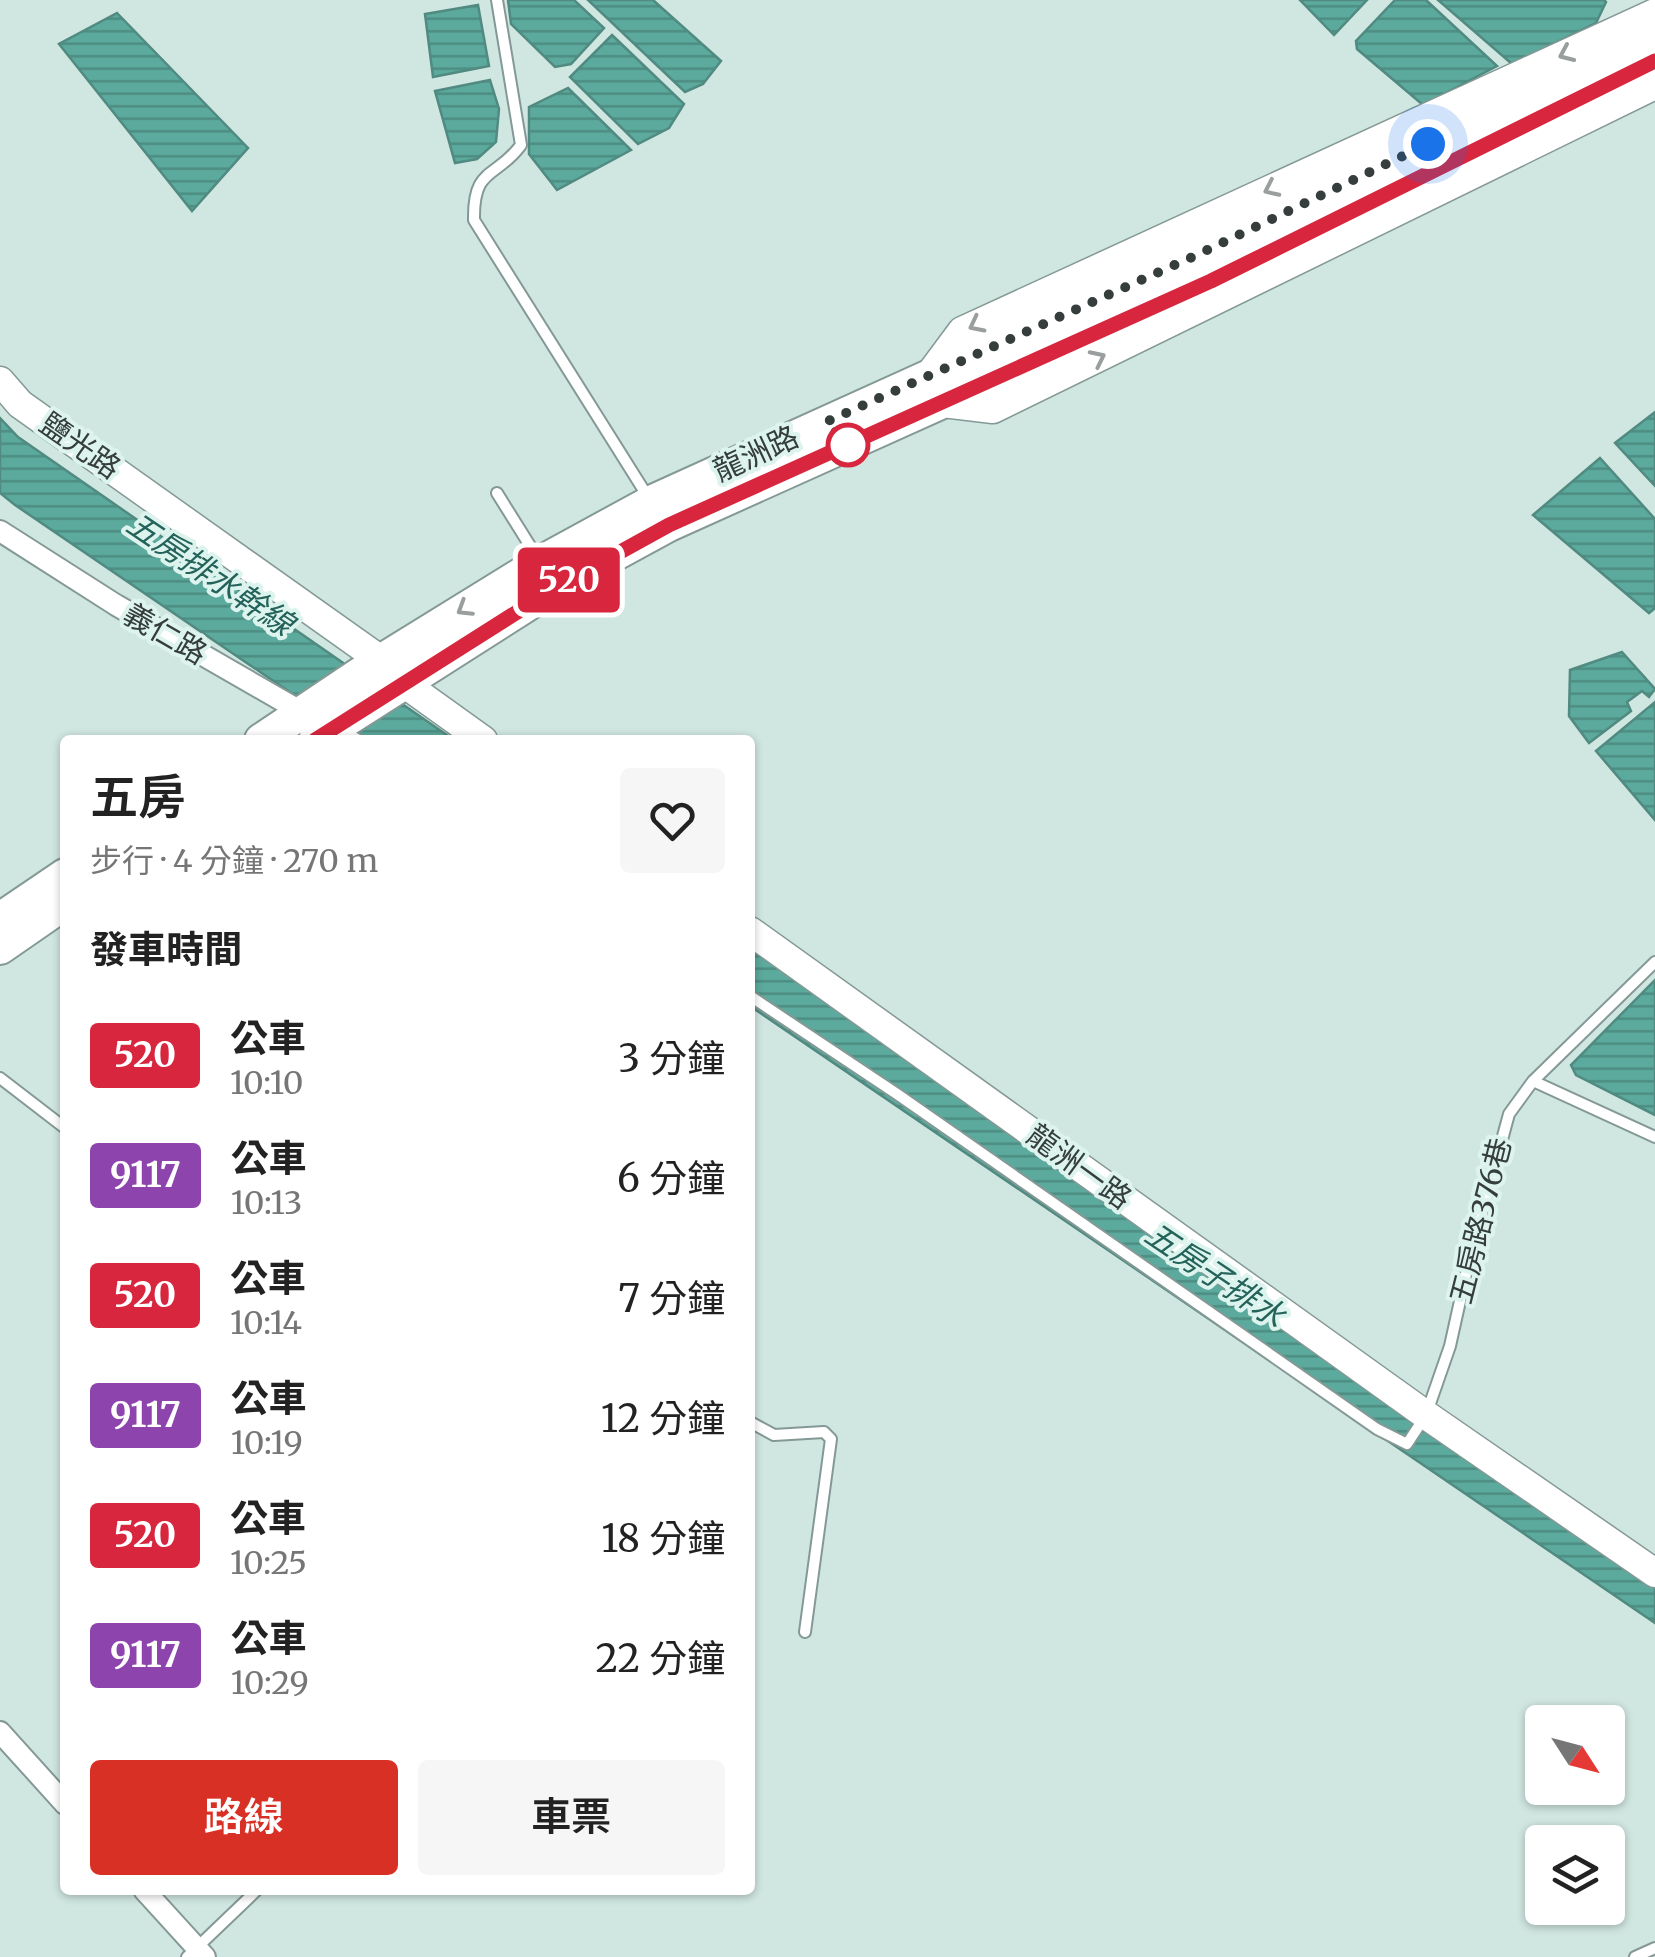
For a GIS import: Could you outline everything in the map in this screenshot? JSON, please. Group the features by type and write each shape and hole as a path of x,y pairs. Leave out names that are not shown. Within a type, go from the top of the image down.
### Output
{"main road":[{"name":"龍洲路","path":"384,678 669,525 1199,254 1655,36"},
{"name":"龍洲路","path":"384,678 540,562 651,502 1211,281 1655,61"},
{"path":"283,735 327,725 384,678"},
{"path":"0,919 60,877"},
{"path":"0,948 60,907"}],"street":[{"path":"1655,14 962,331 936,388 993,409 1655,85"},
{"name":"鹽光路","path":"0,381 20,404 384,678"},
{"name":"義仁路","path":"0,531 116,605 327,725"},
{"path":"384,678 475,735"},
{"name":"龍洲一路","path":"755,935 1422,1421 1655,1573"},
{"path":"0,1732 60,1798"},
{"path":"148,1895 196,1954"}],"lane":[{"path":"496,0 521,145 512,157 481,180 474,197 474,220 651,502"},
{"path":"497,493 540,562"},
{"name":"五房路376巷","path":"755,999 1377,1429 1407,1444 1422,1421 1450,1346 1509,1114 1533,1081 1655,962"},
{"path":"0,1078 60,1124"},
{"path":"1533,1081 1655,1137"},
{"path":"755,1425 774,1435 824,1432 831,1439 805,1632"},
{"path":"196,1954 252,1895"},
{"path":"1636,1957 1655,1948"}],"water":[{"path":"508,0 574,0 604,28 571,64 555,67 511,24"},
{"path":"588,0 653,0 721,61 703,84 685,92"},
{"path":"1300,0 1367,0 1334,35"},
{"path":"1395,0 1426,0 1497,66 1423,105 1357,49 1356,41"},
{"path":"1438,0 1606,2 1596,23 1512,64"},
{"path":"478,5 489,66 433,77 425,14"},
{"path":"117,13 248,148 192,211 59,44"},
{"path":"612,35 684,104 669,128 638,144 570,77"},
{"path":"490,80 499,109 496,142 477,159 455,163 435,91"},
{"path":"568,88 631,150 557,190 529,154 529,107"},
{"path":"1655,412 1655,486 1615,443"},
{"name":"五房排水幹線","path":"0,418 18,437 447,735 353,735 0,493"},
{"path":"1600,458 1655,519 1655,608 1649,613 1533,515"},
{"path":"1622,652 1655,689 1649,697 1642,691 1627,702 1631,711 1589,743 1569,716 1570,670"},
{"path":"1655,702 1655,820 1596,751"},
{"name":"五房子排水","path":"755,949 1655,1574 1655,1623 755,1009"},
{"path":"1655,980 1655,1115 1576,1075 1571,1065"}],"bus line":[{"name":"520","path":"323,735 555,588 669,525 1211,281 1655,61"}],"route":[{"path":"848,445 826,422 1199,254 1428,144"}]}
